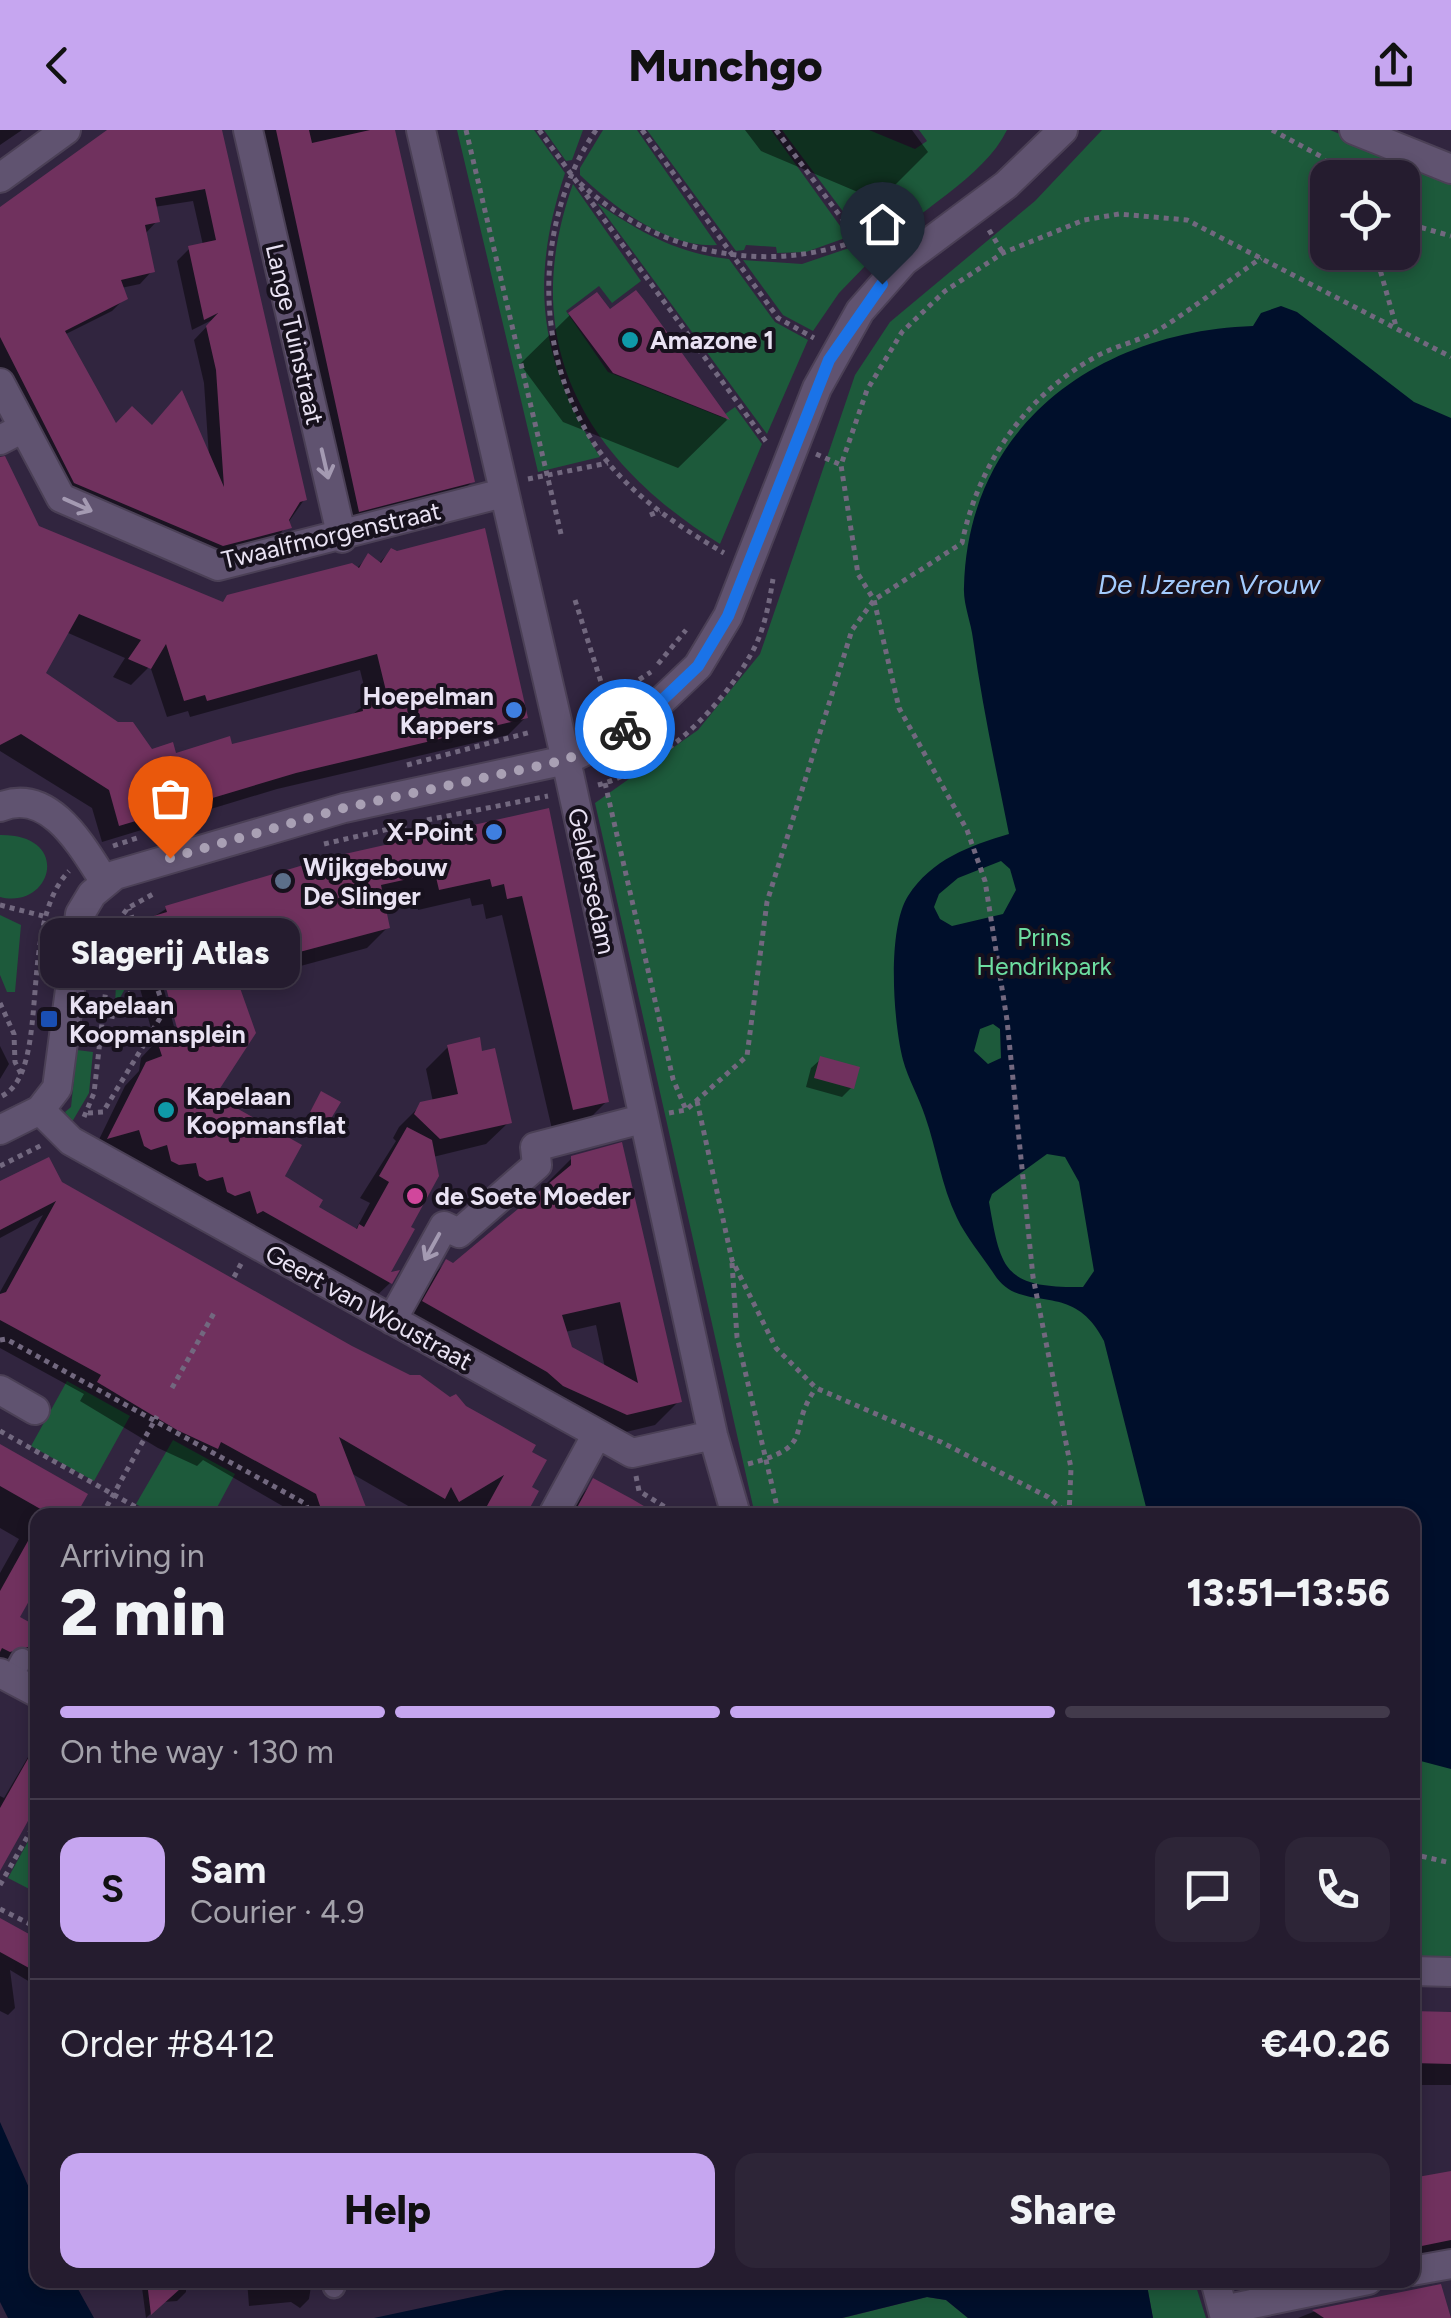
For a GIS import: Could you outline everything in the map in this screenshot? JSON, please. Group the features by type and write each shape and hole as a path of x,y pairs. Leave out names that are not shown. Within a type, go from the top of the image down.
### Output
{"street":[{"path":"0,178 66,130"},
{"name":"Lange Tuinstraat","path":"248,130 342,538"},
{"name":"Geldersedam","path":"422,130 566,760 713,1435 734,1508"},
{"path":"1032,160 1048,130"},
{"path":"0,1130 40,1110 57,1088 80,914 105,882 136,868 344,808 566,760 622,731 655,707 698,666 728,616 817,388 860,310 904,261 994,195 1063,130"},
{"path":"1354,130 1451,169"},
{"name":"Twaalfmorgenstraat","path":"0,383 11,434 61,498 218,566 342,538 502,489"},
{"path":"0,807 11,802 35,805 68,829 105,882"},
{"name":"Geert van Woustraat","path":"40,1110 64,1135 632,1454"},
{"path":"392,1320 444,1226 459,1233 537,1166 536,1147 642,1119"},
{"path":"0,1390 34,1410"},
{"path":"557,1508 597,1434"},
{"path":"632,1454 713,1435"},
{"path":"1420,1971 1451,1972"},
{"path":"1420,2270 1451,2264"},
{"path":"1217,2288 1224,2314 1259,2290"}],"path":[{"path":"466,130 561,534"},
{"path":"539,130 770,446"},
{"path":"596,130 571,174 554,222 548,298 556,352 575,406 608,463 660,511 727,555"},
{"path":"642,130 778,318 814,338"},
{"path":"776,130 875,262"},
{"path":"1272,130 1324,160"},
{"path":"571,174 602,203 669,240 732,254 807,255 858,240"},
{"path":"1069,1508 1072,1468 1033,1277 1007,1020 985,881 967,830 899,708 874,600 858,574 840,465 867,390 902,332 945,290 1003,254 1068,225 1120,214 1187,220 1451,358"},
{"path":"975,238 1002,217"},
{"path":"1420,227 1451,236"},
{"path":"988,228 1003,254"},
{"path":"642,1119 686,1110 748,1056 767,902 852,630 874,600 962,543 975,496 998,448 1050,389 1096,356 1158,331 1261,258"},
{"path":"1379,270 1396,326"},
{"path":"822,436 815,454 840,465"},
{"path":"502,489 608,463"},
{"path":"650,516 660,511"},
{"path":"310,848 605,783 674,742 729,688 752,652 776,565"},
{"path":"575,600 596,674 622,731"},
{"path":"605,783 673,1078 686,1110"},
{"path":"0,1097 12,1091 22,1076 43,916 65,874 88,856"},
{"path":"0,1166 64,1135 88,1113 94,1093 108,944 126,909 171,888"},
{"path":"0,905 43,916"},
{"path":"88,1113 103,1112 114,1098 164,1010 126,909"},
{"path":"83,1012 116,1018 142,973 150,968"},
{"path":"0,1003 14,1034 16,1062 22,1076"},
{"path":"697,1100 732,1260 737,1337 777,1508"},
{"path":"732,1260 776,1348 816,1388 941,1442 1060,1508"},
{"path":"172,1388 214,1313"},
{"path":"0,1340 6,1338 156,1418 307,1508"},
{"path":"722,1470 786,1452 797,1442 816,1388"},
{"path":"106,1508 156,1418"},
{"path":"0,1432 138,1508"},
{"path":"632,1454 639,1492 666,1508"},
{"path":"0,1885 30,1832"},
{"path":"1420,1856 1451,1863"},
{"path":"0,1908 30,1924"}],"green space":[{"path":"457,130 534,130 565,173 547,250 546,320 564,387 600,457 538,472"},
{"path":"544,130 583,130 572,160 566,161"},
{"path":"603,130 637,130 717,245 680,240 643,224 580,175 580,168"},
{"path":"647,130 771,130 848,237 806,252 777,253 776,247 746,245 744,250 736,251"},
{"path":"782,130 869,130 915,149 927,141 919,130 1007,130 982,164 874,253"},
{"name":"Prins Hendrikpark","path":"1102,130 1330,130 1406,160 1310,160 1310,270 1420,270 1420,166 1451,178 1451,1958 1420,1957 1420,1508 753,1508 595,803 698,730 760,654 855,375 890,322 1035,201"},
{"path":"573,184 641,281 612,303 599,286 566,311 608,372 721,417 735,407 762,444 720,544 673,511 632,475 599,435 574,392 559,346 553,296 557,242"},
{"path":"597,203 659,240 729,259 775,322 808,340 767,434"},
{"path":"855,246 869,262 839,293 813,331 783,315 743,260 802,264"},
{"path":"0,835 23,838 38,846 46,858 47,871 32,893 18,898 0,897"},
{"path":"0,915 21,925 15,992 7,992 0,975"},
{"path":"130,926 140,961 115,1007 117,958"},
{"path":"77,1050 93,1052 89,1093 72,1122 65,1112 71,1107"},
{"path":"67,1381 130,1416 94,1481 31,1446"},
{"path":"173,1440 235,1474 217,1508 143,1508 136,1504"},
{"path":"30,1838 30,1889 8,1878"},
{"path":"1147,2288 1197,2288 1206,2318 1153,2318"},
{"path":"927,2297 946,2300 968,2318 843,2318"}],"water":[{"name":"De IJzeren Vrouw","path":"1281,306 1297,312 1414,402 1451,418 1451,1769 1420,1761 1420,1508 1146,1508 1104,1341 1077,1310 1005,1287 965,1232 947,1193 899,1043 895,952 901,911 908,896 940,863 1009,834 964,593 971,528 990,477 1018,433 1054,396 1097,367 1145,346 1198,332 1253,326 1261,313","holes":["1001,861 1010,869 1016,890 1003,914 952,926 940,919 934,907 939,894 958,878","993,1024 1000,1029 1001,1058 988,1064 974,1051 980,1029","1047,1154 1065,1157 1079,1182 1094,1271 1083,1287 1037,1284 1022,1279 1011,1271 998,1245 989,1202 992,1194"]},
{"path":"0,2122 30,2190 30,2288 77,2288 94,2318 8,2318 0,2302"},
{"path":"515,2288 1147,2288 1153,2318 968,2318 946,2300 927,2297 842,2318 374,2318"}],"building":[{"path":"107,130 222,130 307,500 300,502 289,520 292,528 223,546 74,483 0,337 0,207","holes":["205,189 216,240 188,246 204,320 218,313 206,326 216,370 224,487 182,390 152,425 132,406 116,423 65,331 128,299 121,280 155,272 145,225 160,222 155,198"]},
{"path":"276,130 309,130 312,143 370,130 395,130 475,482 359,512"},
{"name":"Amazone 1","path":"636,290 730,420 613,373 568,313 597,292 610,309"},
{"path":"5,456 39,526 223,602 227,595 352,563 359,568 368,553 381,563 391,548 397,551 485,528 528,718 296,773 119,826 109,790 21,734 0,745 0,457","holes":["79,614 141,640 128,659 151,669 166,644 184,701 205,695 207,701 377,654 387,695 361,701 363,711 232,744 230,736 176,753 173,742 152,749 133,722 118,722 46,673"]},
{"path":"549,808 609,1102 573,1110 522,896 507,899 504,884 492,887 490,879 439,890 435,873 381,885 390,928 292,954 289,945 271,951 263,927 223,940 256,1033 215,1096 302,1145 285,1176 323,1200 319,1207 357,1229 359,1224 364,1227 389,1182 379,1176 407,1127 432,1140 439,1176 391,1272 400,1270 392,1284 263,1211 257,1214 250,1191 235,1196 227,1192 223,1177 207,1181 199,1176 196,1163 179,1165 171,1161 167,1145 151,1150 144,1146 139,1130 107,1139 146,1062 162,1056 157,1041 161,1034 177,1028 147,918 167,912 165,906 327,858"},
{"path":"480,1037 482,1051 495,1048 512,1123 440,1139 414,1114 420,1102 458,1094 447,1045"},
{"path":"820,1056 860,1067 854,1089 814,1078"},
{"path":"321,1091 341,1102 329,1122 310,1112"},
{"path":"622,1142 682,1402 627,1415 563,1386 547,1372 422,1301 446,1259 453,1263 571,1165 571,1156","holes":["620,1302 638,1383 572,1347 562,1315"]},
{"path":"49,1157 62,1182 352,1346 410,1375 420,1375 450,1397 456,1394 466,1406 536,1445 532,1452 547,1460 532,1487 539,1491 530,1508 486,1508 504,1475 459,1502 451,1487 445,1499 339,1437 366,1508 321,1508 316,1494 221,1442 218,1449 177,1430 97,1382 101,1375 0,1320 0,1294 6,1292 56,1201 0,1230 0,1181"},
{"path":"0,1444 88,1494 80,1508 39,1508 0,1486"},
{"path":"593,1478 647,1508 577,1508"},
{"path":"30,1537 30,1599 20,1617 30,1623 30,1651 28,1647 10,1652 2,1648 0,1652 0,1591"},
{"path":"30,1755 30,1817 0,1871 0,1808"},
{"path":"0,1918 30,1935 30,1969 0,1952"},
{"path":"1420,2011 1451,2012 1451,2064 1420,2063"},
{"path":"1451,2171 1451,2240 1420,2246 1420,2177"},
{"path":"1441,2284 1451,2318 1324,2318 1312,2310"},
{"path":"148,2288 181,2288 151,2315"}],"way so far":[{"path":"170,858 344,808 566,760 588,752 625,729"}],"place":[{"name":"Amazone 1","path":"630,340"},
{"name":"Hoepelman Kappers","path":"514,710"},
{"name":"X-Point","path":"494,832"},
{"name":"Slagerij Atlas","path":"170,858"},
{"name":"Wijkgebouw De Slinger","path":"283,881"},
{"name":"Kapelaan Koopmansplein","path":"49,1019"},
{"name":"Kapelaan Koopmansflat","path":"166,1110"},
{"name":"de Soete Moeder","path":"415,1196"}],"route":[{"path":"625,729 698,666 728,616 829,360 860,310 882,284"}]}
